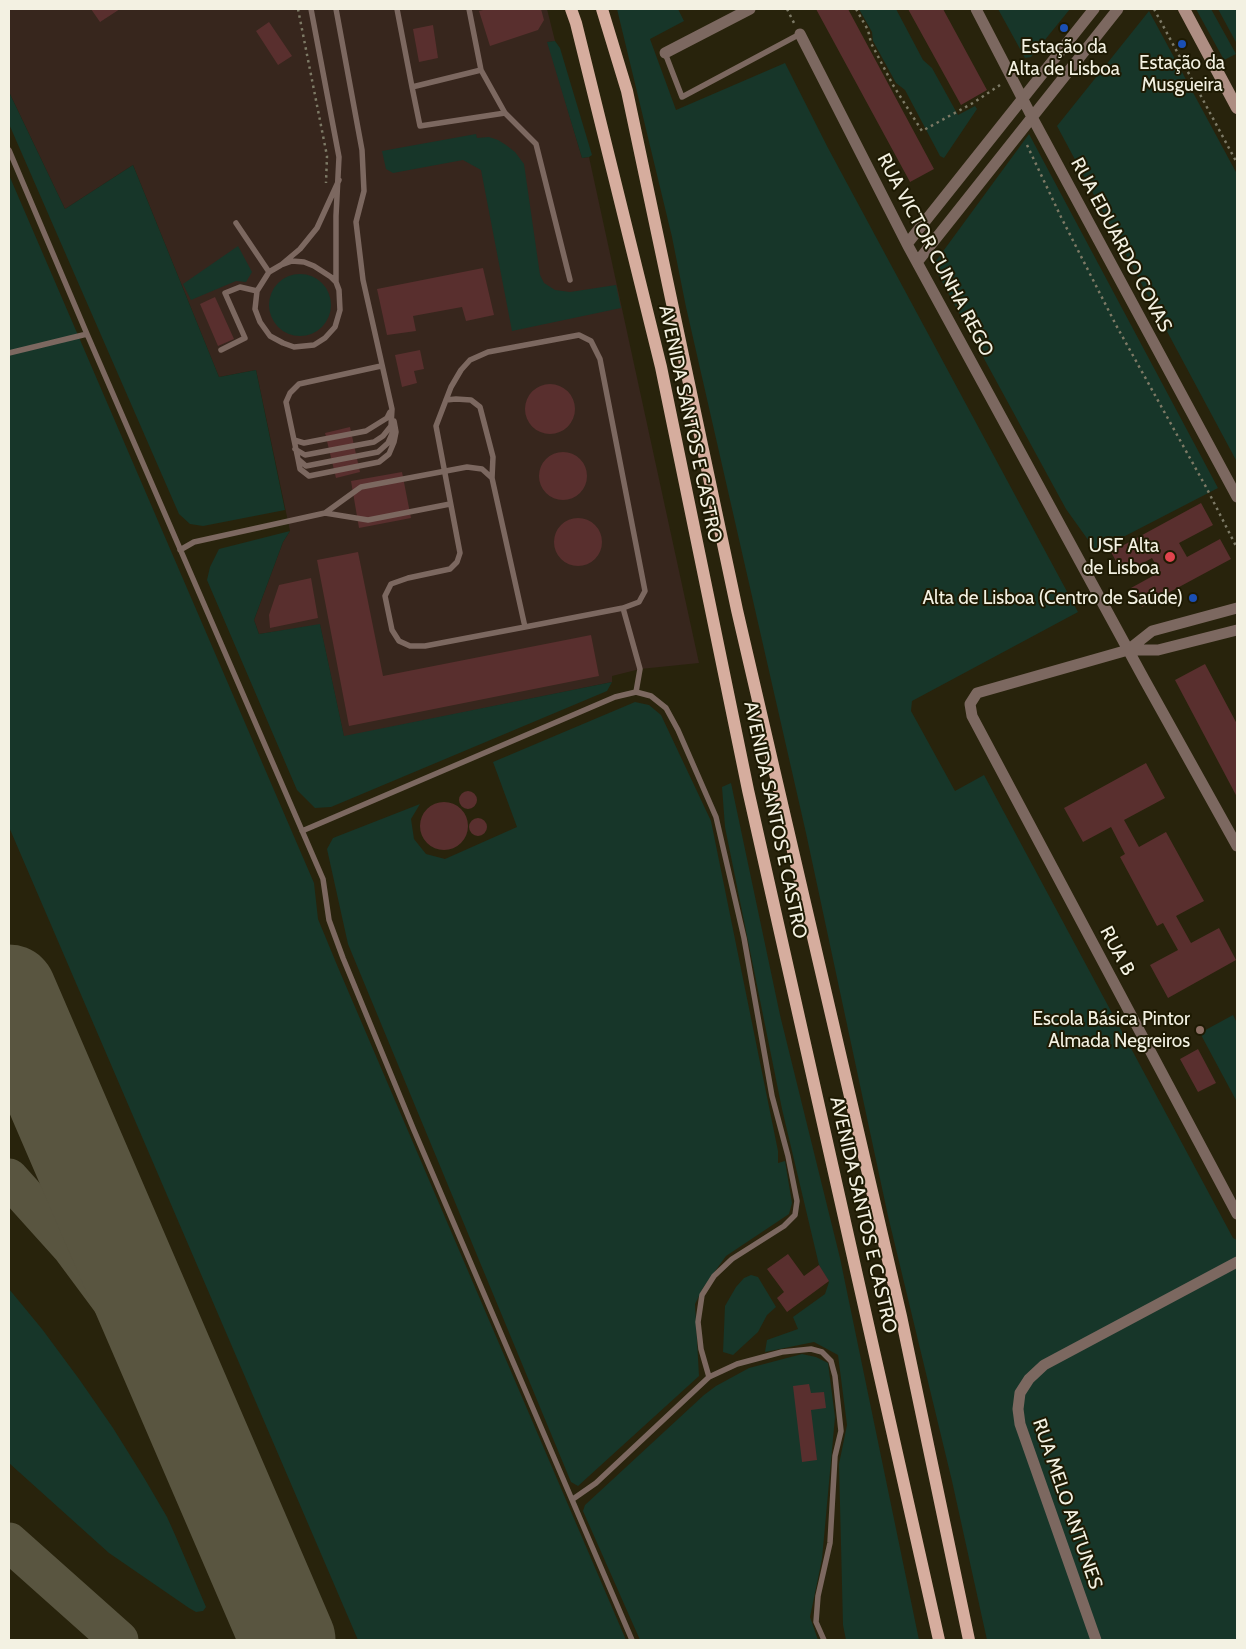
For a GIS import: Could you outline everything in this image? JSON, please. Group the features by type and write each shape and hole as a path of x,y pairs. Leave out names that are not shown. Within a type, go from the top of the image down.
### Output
{"main road":[{"name":"AVENIDA SANTOS E CASTRO","path":"570,9 576,23 660,367 750,800 940,1640"},
{"name":"AVENIDA SANTOS E CASTRO","path":"602,9 627,91 737,610 901,1316 969,1640"},
{"path":"1184,9 1237,108"}],"street":[{"path":"665,53 750,9"},
{"name":"RUA EDUARDO COVAS","path":"976,9 1022,99 1237,497"},
{"path":"907,244 1094,9"},
{"path":"918,261 1118,9"},
{"name":"RUA VICTOR CUNHA REGO","path":"800,34 907,244 1237,846"},
{"path":"1128,650 1152,630 1237,608"},
{"path":"1128,650 1158,650 1237,630"},
{"name":"RUA B","path":"1128,650 977,693 970,704 972,716 1237,1214"},
{"name":"RUA MELO ANTUNES","path":"1096,1640 1020,1424 1018,1408 1020,1393 1029,1379 1044,1365 1237,1262"}],"lane":[{"path":"311,9 339,156 336,216 336,282 339,290 340,310 335,327 325,338 305,347 294,347 270,336 260,322 255,308 257,291 268,272 281,265 292,261 304,262 314,266 336,282"},
{"path":"336,9 362,150 364,191 356,222 363,280 395,428 394,442 389,454 379,462 309,476 300,469 295,449 286,402 290,393 299,384 381,366"},
{"path":"397,9 420,126 505,112"},
{"path":"469,9 482,70 505,112 536,144 570,280"},
{"path":"665,53 682,96 800,34"},
{"path":"412,86 482,70"},
{"path":"9,150 323,879 329,920 343,958 413,1128 632,1640"},
{"path":"281,265 300,249 316,228 339,180"},
{"path":"236,223 268,272"},
{"path":"221,350 245,338 226,294 240,287 257,291"},
{"path":"9,353 87,334"},
{"path":"579,335 591,342 600,359 645,591 639,602 623,608 425,646 410,646 399,642 392,630 385,596 391,584 408,578 450,570 457,562 460,553 436,426 446,400 451,387 470,360 488,352 579,335"},
{"path":"446,400 471,400 480,407 493,457 492,478 525,627"},
{"path":"294,440 304,443 366,430 387,418 392,409"},
{"path":"295,449 305,455 374,442 383,436 391,426 392,409"},
{"path":"298,459 306,466 378,452 388,443 395,428"},
{"path":"325,513 361,487 467,467 482,469 492,478"},
{"path":"180,550 194,542 325,513 368,520 450,504"},
{"path":"623,608 640,669 636,692"},
{"path":"302,831 615,697 636,692 650,696 666,708 678,730 716,817 744,938 772,1096 788,1156 797,1201 795,1214 784,1226 732,1259 714,1276 702,1295 698,1322 709,1377"},
{"path":"572,1499 596,1483 709,1377 737,1364 782,1352 811,1349 822,1352 831,1361 835,1376 841,1431 834,1456 830,1543 818,1596 816,1622 824,1640"}],"path":[{"path":"298,9 327,156 326,187"},
{"path":"787,9 800,34"},
{"path":"856,9 868,30 870,43 922,131 973,103 1029,66 1040,77"},
{"path":"1154,9 1237,163"},
{"path":"1000,85 1003,91"},
{"path":"1021,132 1061,217 1116,325 1206,487 1237,548"}],"shaded area":[{"path":"9,9 547,9 555,41 548,42 582,158 589,157 699,663 640,669 612,676 612,682 344,737 320,625 259,634 254,620 283,542 290,531 256,370 219,377 133,165 65,209 9,92"}],"green space":[{"path":"617,9 678,9 684,21 650,39 676,110 785,63 828,148 1078,612 912,701 911,711 955,791 984,775 1233,1238 1237,1240 1237,1640 987,1640 952,1481 888,1216 806,833 686,307 672,237"},
{"path":"859,9 896,9 923,60 932,68 958,115 975,106 977,109 944,158 940,156 905,90 896,83 873,41 872,32"},
{"path":"998,9 1070,9 1031,57 1025,58"},
{"path":"1196,9 1211,9 1236,54 1224,60"},
{"path":"1218,9 1237,9 1237,44"},
{"path":"1149,11 1237,174 1237,462 1057,126"},
{"path":"555,41 560,48 592,155 589,157 582,158 547,42"},
{"path":"9,92 65,209 133,165 219,377 256,370 285,510 203,526 190,524 179,514 9,124"},
{"path":"476,134 477,138 489,137 506,145 515,152 524,164 540,275 544,283 555,290 570,292 616,285 621,308 512,331 481,170 463,160 393,173 386,169 382,151"},
{"path":"1029,134 1218,488 1096,551 1066,509 933,265"},
{"path":"9,175 314,883 318,919 626,1640 358,1640 9,827"},
{"path":"238,246 252,272 246,282 236,281 191,300 183,284"},
{"path":"300,274 312,276 322,283 329,293 331,305 329,317 322,327 312,334 300,336 288,334 278,327 271,317 269,305 271,293 278,283 288,276"},
{"path":"290,531 283,542 254,620 259,634 320,624 344,736 612,682 607,691 331,807 315,808 297,790 207,580 210,567 219,549"},
{"path":"635,702 649,705 661,715 711,821 778,1151 778,1163 785,1161 792,1203 789,1214 726,1256 703,1288 695,1304 699,1376 578,1486 571,1482 348,944 327,849 333,838 420,804 411,819 414,839 426,854 445,859 517,827 493,762"},
{"path":"731,783 780,1015 840,1258 919,1640 846,1640 843,1625 839,1464 847,1425 838,1355 814,1342 765,1352 767,1340 798,1329 793,1317 825,1294 829,1282 819,1265 782,1109 725,827 722,787"},
{"path":"1233,1015 1237,1023 1237,1102 1200,1033"},
{"path":"751,1275 758,1277 776,1307 767,1315 758,1332 733,1355 723,1352 725,1306 736,1287 744,1278"},
{"path":"9,1289 79,1379 143,1476 167,1517 176,1537 206,1607 203,1611 196,1612 189,1608 109,1553 9,1463"},
{"path":"802,1354 816,1357 828,1363 835,1417 822,1559 810,1617 818,1640 640,1640 583,1511 585,1505 716,1386 749,1368"}],"building":[{"path":"91,9 120,9 100,22"},
{"path":"487,9 541,9 544,20 538,30 490,46 479,11"},
{"path":"816,9 848,9 934,169 910,182"},
{"path":"908,9 943,9 987,90 961,105"},
{"path":"269,22 292,56 278,65 256,31"},
{"path":"433,25 438,58 419,62 413,29"},
{"path":"483,268 494,315 466,321 462,307 413,316 416,331 387,335 377,289"},
{"path":"215,297 234,339 218,346 200,304"},
{"path":"420,350 424,369 414,371 417,383 402,387 395,355"},
{"path":"550,384 564,388 571,395 575,409 571,423 564,430 550,434 536,430 529,423 525,409 529,395 536,388"},
{"path":"350,427 360,472 336,478 325,433"},
{"path":"558,452 568,452 580,459 587,471 587,481 580,493 568,500 558,500 550,496 543,489 539,481 539,471 543,463 550,456"},
{"path":"402,472 411,518 359,528 351,481"},
{"path":"1201,503 1213,525 1179,543 1187,557 1220,539 1231,559 1142,607 1131,588 1160,572 1152,558 1123,574 1111,552"},
{"path":"578,518 587,520 595,525 600,533 602,542 600,551 595,559 587,564 578,566 569,564 561,559 556,551 554,542 556,533 561,525 569,520"},
{"path":"358,552 383,676 591,635 599,676 349,726 317,560"},
{"path":"311,578 318,618 270,628 269,615 279,585"},
{"path":"1205,664 1237,724 1237,797 1175,680"},
{"path":"1146,763 1165,798 1124,820 1139,847 1166,832 1204,901 1176,916 1191,943 1219,928 1236,960 1168,998 1150,965 1178,950 1163,923 1157,926 1120,857 1125,854 1111,827 1083,842 1064,808"},
{"path":"464,791 472,791 477,796 475,807 464,809 459,804 459,796"},
{"path":"444,802 453,804 461,809 466,817 468,826 466,835 461,843 453,848 444,850 435,848 427,843 422,835 420,826 422,817 427,809 435,804"},
{"path":"474,818 482,818 487,823 485,834 474,836 469,831 469,823"},
{"path":"1198,1049 1216,1083 1198,1092 1180,1059"},
{"path":"788,1254 804,1276 819,1265 829,1281 787,1312 777,1298 784,1292 767,1269"},
{"path":"809,1384 811,1393 824,1392 826,1408 811,1410 817,1460 802,1462 793,1386"}],"taxiway":[{"path":"9,1178 71,1247 120,1313 162,1379 238,1524"},
{"path":"9,1542 119,1640"}],"runway":[{"path":"9,992 288,1640"}],"place":[{"name":"Estação da Alta de Lisboa","path":"1064,28"},
{"name":"Estação da Musgueira","path":"1182,44"},
{"name":"USF Alta de Lisboa","path":"1170,557"},
{"name":"Alta de Lisboa (Centro de Saúde)","path":"1193,598"},
{"name":"Escola Básica Pintor Almada Negreiros","path":"1200,1030"}]}
